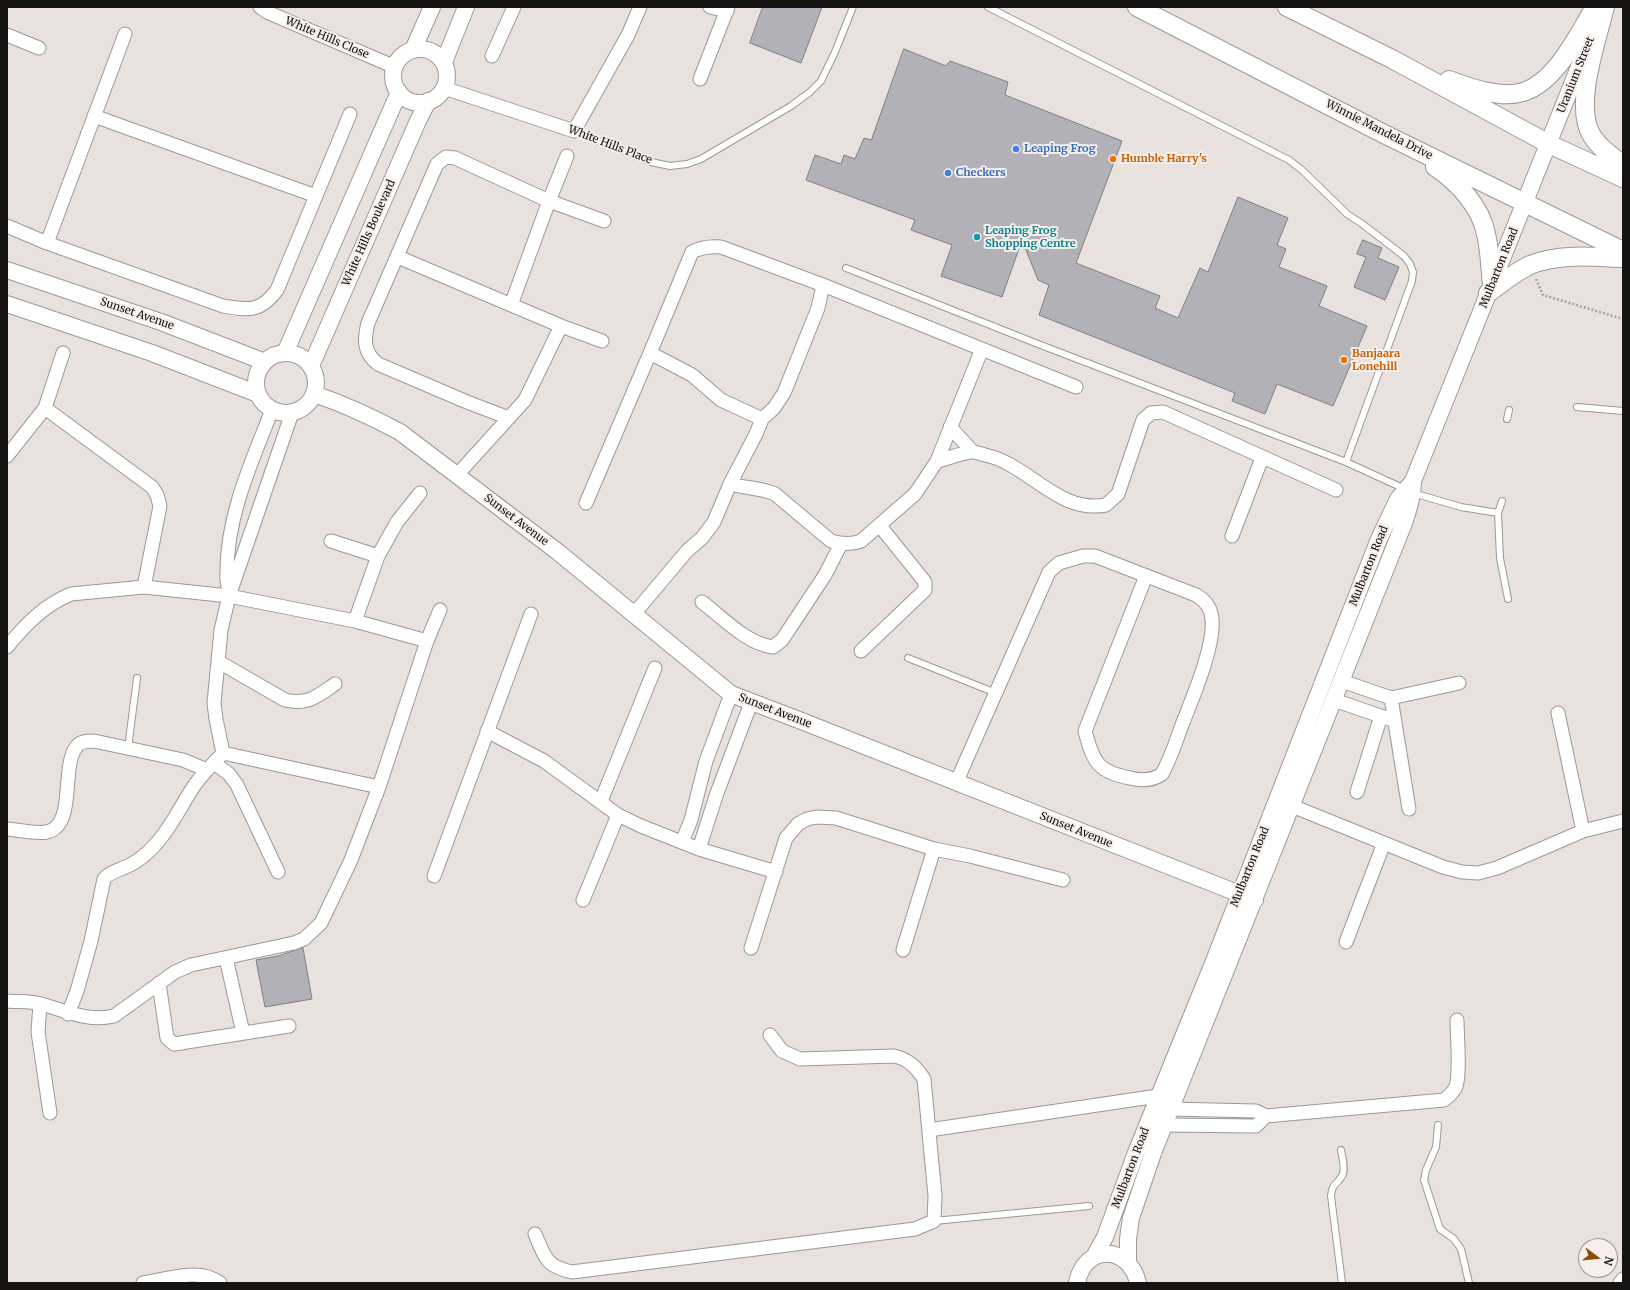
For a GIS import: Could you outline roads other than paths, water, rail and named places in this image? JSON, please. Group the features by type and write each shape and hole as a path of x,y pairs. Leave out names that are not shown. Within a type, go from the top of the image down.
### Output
{"main road":[{"name":"Winnie Mandela Drive","path":"1137,7 1384,134 1623,251"},
{"path":"1287,7 1392,60 1549,144 1623,178"},
{"path":"1392,60 1469,87 1500,94 1523,92 1536,86 1548,76 1564,57 1595,7"},
{"path":"1604,7 1585,89 1585,119 1591,135 1599,145 1623,165"},
{"path":"1384,134 1450,176 1470,200 1483,223 1487,235 1490,288 1530,265 1548,259 1568,257 1623,258"}],"street":[{"name":"White Hills Close","path":"260,7 266,12 395,67"},
{"path":"413,50 432,7"},
{"path":"444,62 466,7"},
{"path":"492,56 514,7"},
{"path":"574,131 628,35 640,7"},
{"path":"700,79 728,9 710,7"},
{"name":"Uranium Street","path":"1549,144 1604,7"},
{"path":"47,243 125,34"},
{"path":"7,36 39,48"},
{"path":"413,50 430,50 438,55 444,62 447,74 444,88 439,95 428,101 414,102 399,92 395,84 395,67 399,59 405,53 413,50"},
{"name":"White Hills Place","path":"444,88 574,131"},
{"path":"285,353 399,92"},
{"name":"White Hills Boulevard","path":"311,366 428,101"},
{"path":"7,226 47,243 223,306 246,310 256,308 264,304 277,290 350,114"},
{"path":"94,116 316,196"},
{"name":"Mulbarton Road","path":"1138,1283 1135,1272 1128,1262 1128,1239 1132,1218 1164,1125 1167,1102 1212,966 1379,539 1394,505 1411,487 1549,144"},
{"path":"511,305 567,156"},
{"path":"509,418 441,392 378,364 372,360 367,350 365,339 368,323 398,257 437,164 446,157 455,158 549,201 604,221"},
{"path":"586,503 692,252 708,246 721,247 823,285 1076,387"},
{"path":"398,257 561,326 602,341"},
{"name":"Sunset Avenue","path":"7,270 161,322 265,362"},
{"path":"633,615 687,551 702,538 714,522 730,484 756,434 762,419 774,408 784,393 818,308 823,285"},
{"path":"7,304 152,353 258,394"},
{"path":"457,475 525,400 561,326"},
{"path":"730,484 769,491 775,494 831,541 841,544 854,544 861,541 915,494 937,461 982,349"},
{"path":"7,456 45,408 63,353"},
{"path":"285,353 300,356 311,366 316,380 314,394 305,406 292,413 282,413 272,410 262,400 258,394 257,377 265,362 285,353"},
{"path":"650,353 692,375 721,400 762,419"},
{"name":"Sunset Avenue","path":"314,394 343,404 375,418 400,432 558,552 731,694 1255,900"},
{"path":"45,408 152,487 157,495 160,506 144,587"},
{"path":"230,596 226,572 231,530 244,484 272,410"},
{"path":"937,461 973,452 991,456 1007,463 1052,494 1085,506 1106,505 1118,494 1143,420 1152,413 1163,412 1262,458 1336,490"},
{"path":"223,753 214,703 221,630 230,596 292,413"},
{"path":"950,427 973,452"},
{"path":"1232,536 1262,458"},
{"name":"Mulbarton Road","path":"1077,1283 1079,1274 1085,1264 1094,1257 1105,1237 1167,1102 1255,900 1412,503 1411,487"},
{"path":"355,621 378,556 397,522 420,493"},
{"path":"861,651 925,590 925,582 880,526"},
{"path":"331,541 378,556"},
{"path":"702,602 749,639 764,646 773,647 782,640 825,575 841,544"},
{"path":"956,783 1050,572 1059,563 1083,556 1095,556 1146,576 1201,598 1206,602 1213,620 1210,644 1196,688 1167,766 1162,774 1157,778 1144,781 1114,776 1104,770 1091,754 1085,731 1146,576"},
{"path":"7,647 21,629 46,606 60,598 71,594 144,587 230,596 355,621 427,640"},
{"path":"7,1001 40,1004 68,1014 79,1016 104,1018 114,1016 175,972 191,965 294,943 304,939 321,923 351,860 379,787 427,640 440,610"},
{"path":"434,876 531,614"},
{"path":"219,662 285,700 296,702 312,700 335,684"},
{"path":"600,801 655,668"},
{"path":"1342,681 1392,698 1459,683"},
{"path":"682,842 690,820 706,760 731,694"},
{"path":"1392,698 1409,809"},
{"path":"1334,700 1395,720"},
{"path":"699,849 717,793 751,703"},
{"path":"1558,713 1583,831"},
{"path":"1357,792 1381,716"},
{"path":"487,731 544,761 618,815 699,849 776,872"},
{"path":"7,829 46,832 55,828 59,824 63,817 71,758 77,746 81,743 94,741 210,766 229,774 236,785 278,872"},
{"path":"223,753 379,787"},
{"path":"68,1014 77,991 91,942 104,879 109,874 127,867 142,857 164,835 194,786 223,753"},
{"path":"1292,806 1443,867 1462,872 1478,873 1497,868 1583,831 1623,821"},
{"path":"583,900 618,815"},
{"path":"751,948 786,838 798,824 807,819 817,817 836,818 934,849 970,856 1063,880"},
{"path":"1346,942 1384,843"},
{"path":"903,950 934,849"},
{"path":"226,958 243,1033"},
{"path":"159,983 167,1038 174,1044 289,1026"},
{"path":"40,1004 38,1032 50,1113"},
{"path":"929,1130 1167,1102 1256,1111 1266,1116 1444,1100 1456,1088 1457,1020"},
{"path":"535,1234 547,1262 559,1269 572,1272 915,1229 934,1221 935,1196 924,1079 918,1070 904,1058 894,1056 800,1059 782,1051 770,1035"},
{"path":"1164,1125 1256,1126 1266,1116"},
{"path":"1094,1257 1106,1254 1118,1256 1128,1262"},
{"path":"143,1283 192,1275 213,1278 220,1283"},
{"path":"1620,1283 1623,1279"}],"lane":[{"name":"White Hills Place","path":"574,131 651,162 670,166 687,164 701,159 791,106 810,92 820,81 835,52 853,7"},
{"path":"988,7 1289,160 1302,170 1347,214 1404,256 1410,264 1413,272 1412,281 1346,462"},
{"path":"846,268 1038,344 1461,507 1498,513"},
{"path":"1577,407 1623,411"},
{"path":"1507,419 1509,410"},
{"path":"1502,501 1498,513 1500,558 1508,599"},
{"path":"908,658 996,693"},
{"path":"128,748 137,678"},
{"path":"1438,1124 1436,1147 1426,1170 1424,1180 1440,1229 1454,1239 1461,1249 1469,1283"},
{"path":"1341,1150 1343,1172 1342,1176 1334,1185 1331,1196 1342,1283"},
{"path":"934,1221 1089,1206"}],"place":[{"name":"Leaping Frog","path":"1016,149"},
{"name":"Humble Harry's","path":"1113,159"},
{"name":"Checkers","path":"948,173"},
{"name":"Leaping Frog Shopping Centre","path":"977,237"},
{"name":"Banjaara Lonehill","path":"1344,360"}]}
